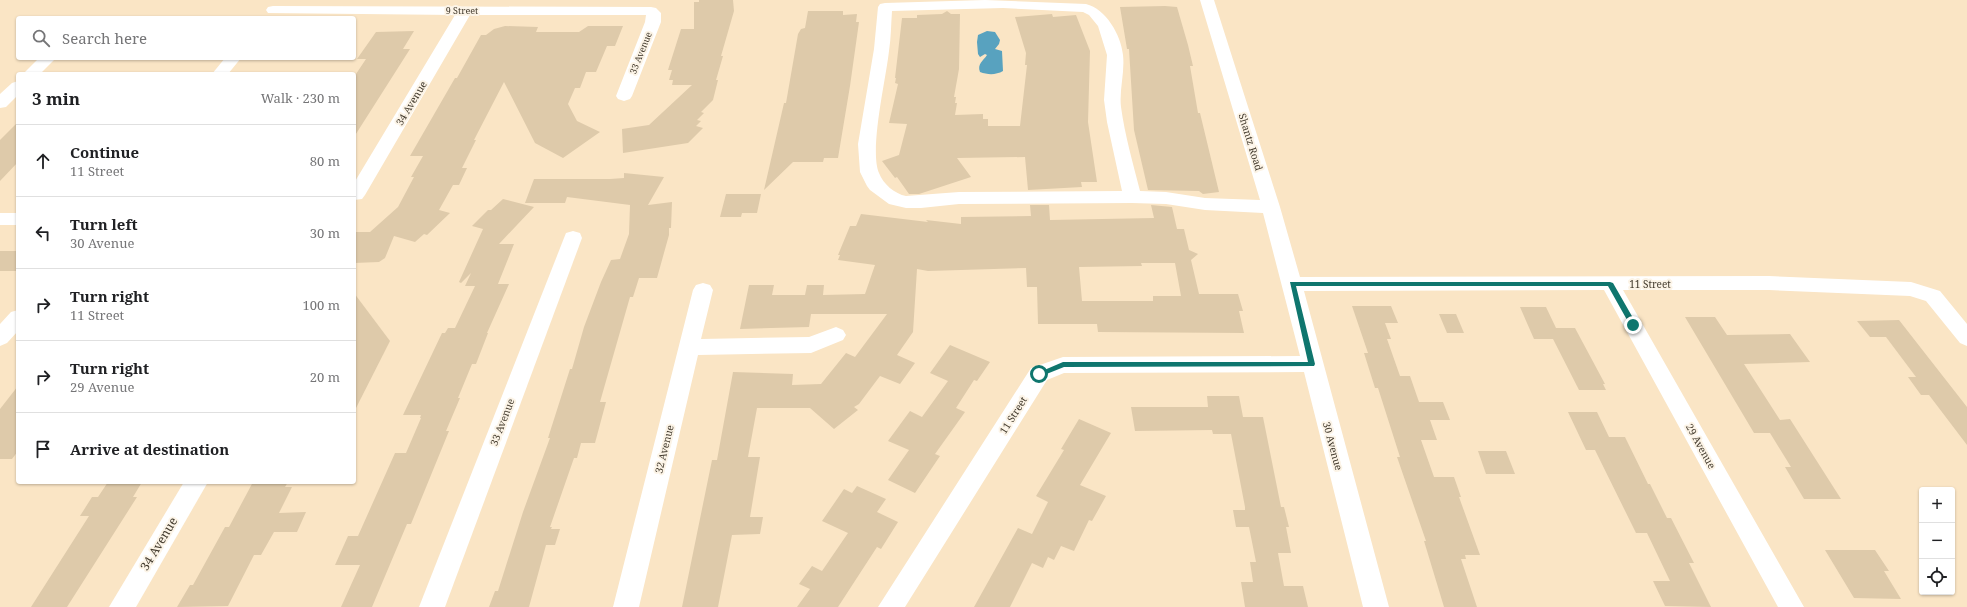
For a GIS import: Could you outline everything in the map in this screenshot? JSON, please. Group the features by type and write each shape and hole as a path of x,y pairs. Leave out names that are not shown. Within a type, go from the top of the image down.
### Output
{"street":[{"name":"Shantz Road","path":"1207,0 1271,207 1292,284"},
{"path":"1132,197 1115,122 1112,100 1115,55 1105,25 1094,12 1086,8 1029,5 885,6 882,48 867,149 869,172 876,186 895,200 921,202 959,198 1132,197 1166,198 1205,204 1271,207"},
{"name":"9 Street","path":"273,9 650,11"},
{"name":"34 Avenue","path":"356,195 466,11"},
{"name":"33 Avenue","path":"624,96 653,22 654,13 650,11"},
{"path":"33,72 46,60"},
{"path":"222,72 230,60"},
{"path":"0,219 16,219"},
{"name":"33 Avenue","path":"432,607 573,238"},
{"name":"11 Street","path":"1292,284 1769,283 1911,289 1933,296 1967,338"},
{"name":"30 Avenue","path":"1292,284 1376,607"},
{"name":"29 Avenue","path":"1610,284 1791,607"},
{"name":"32 Avenue","path":"626,607 703,290"},
{"path":"0,338 16,319"},
{"path":"689,347 811,345 836,335"},
{"name":"11 Street","path":"891,607 1039,374 1063,365 1312,364"},
{"name":"34 Avenue","path":"122,607 195,484"}],"water":[{"path":"987,31 995,32 1000,40 995,49 1002,51 1003,71 998,73 986,74 980,72 979,69 981,63 987,55 985,54 980,57 978,54 978,35"}],"building":[{"path":"699,0 733,0 734,11 721,56 723,56 716,80 718,80 713,100 701,112 704,113 697,120 701,121 696,126 703,128 688,143 623,153 622,129 649,125 692,85 672,85 673,80 669,80 672,70 668,70 681,29 694,29 694,2 699,2"},
{"path":"1120,7 1177,7 1193,66 1190,66 1198,113 1200,113 1219,192 1203,194 1199,191 1148,190 1134,130 1129,49 1127,49"},
{"path":"808,11 843,11 843,15 857,14 856,22 859,22 838,158 824,158 823,162 793,162 764,190 784,103 786,103 798,34 801,29 805,28"},
{"path":"947,11 951,14 960,14 959,69 954,97 956,97 955,103 957,103 955,115 983,114 983,119 988,119 988,126 1020,126 1027,65 1025,65 1026,53 1015,17 1052,14 1053,17 1076,15 1090,51 1088,122 1097,182 1081,182 1082,187 1028,190 1025,157 957,158 971,177 919,194 909,194 897,177 895,178 882,161 899,155 907,124 889,123 898,84 895,83 895,78 902,18 917,18 917,15 942,14"},
{"path":"505,26 538,27 536,32 579,32 588,26 623,26 615,46 607,46 596,72 586,72 580,88 575,88 568,104 577,121 600,132 563,158 535,143 504,82 474,140 476,140 462,168 467,168 459,185 453,185 439,210 450,213 427,235 424,234 415,242 394,236 385,258 379,262 356,263 356,232 370,232 398,207 414,177 411,177 423,156 410,156 481,35 486,35 494,29"},
{"path":"414,31 403,49 410,49 356,134 356,74 366,59 357,59 376,32"},
{"path":"16,124 16,164 0,181 0,140"},
{"path":"624,173 664,177 648,205 672,202 671,228 669,228 669,235 657,278 639,278 633,297 630,297 600,402 606,402 595,443 581,443 577,458 574,458 550,527 552,527 551,529 560,529 555,545 546,545 529,607 489,607 495,591 498,591 523,512 550,438 548,438 570,369 572,369 584,327 611,260 620,259 629,234 630,205 567,197 565,203 525,203 534,179 610,179 624,178"},
{"path":"726,194 761,194 757,213 742,213 741,217 720,217"},
{"path":"503,199 534,207 499,244 514,244 498,284 509,284 487,333 476,364 472,364 458,398 460,398 446,431 449,431 411,524 407,524 372,607 341,607 360,565 335,565 348,536 358,536 395,453 406,453 421,415 403,415 442,333 445,333 448,328 455,328 475,286 465,286 471,273 461,283 459,282 483,229 472,226 488,210 491,210"},
{"path":"1030,205 1049,205 1050,220 1154,218 1151,205 1172,207 1177,229 1184,229 1189,250 1198,254 1191,260 1199,294 1238,294 1243,311 1239,311 1244,333 1098,332 1097,324 1038,324 1037,287 1027,287 1026,268 928,271 917,269 913,332 897,355 915,363 900,384 880,376 859,404 854,407 858,410 834,429 810,408 757,408 748,457 760,457 750,517 763,517 760,534 732,535 718,607 682,607 712,460 717,460 733,372 793,374 792,385 821,384 846,353 855,357 887,314 811,314 809,327 740,329 749,285 774,285 772,295 805,295 807,285 824,285 823,295 865,294 875,265 838,260 840,255 838,255 850,226 856,226 861,214 928,222 926,220 961,224 961,217 1031,216","holes":["1141,263 1175,263 1181,296 1153,296 1153,301 1082,301 1079,267 1142,266"]},
{"path":"0,251 16,251 16,271 0,271"},
{"path":"356,296 390,341 356,408"},
{"path":"1352,306 1391,306 1398,323 1385,323 1391,339 1387,339 1400,376 1410,376 1419,402 1443,402 1450,420 1430,420 1437,440 1421,440 1434,477 1454,477 1461,497 1459,497 1480,555 1465,555 1466,559 1461,559 1477,607 1444,607 1424,541 1426,541 1397,457 1400,457 1378,388 1375,388 1364,353 1368,353"},
{"path":"1520,307 1546,307 1556,328 1575,328 1605,384 1603,384 1606,390 1579,390 1553,339 1534,339"},
{"path":"1439,314 1456,314 1464,333 1447,333"},
{"path":"1685,317 1715,317 1727,335 1790,334 1810,362 1744,364 1780,420 1790,419 1841,499 1804,499 1785,467 1791,467 1770,433 1754,433"},
{"path":"1899,320 1967,407 1967,445 1929,395 1921,395 1908,377 1916,377 1886,337 1870,337 1857,321"},
{"path":"950,345 990,362 977,381 974,380 956,408 965,412 935,454 940,456 915,493 888,480 909,450 888,441 910,411 922,417 948,381 930,373"},
{"path":"16,389 16,454 12,459 0,459 0,409"},
{"path":"1207,396 1239,396 1243,417 1263,417 1281,507 1284,507 1289,527 1286,527 1291,553 1278,553 1284,586 1303,586 1308,607 1245,607 1241,582 1253,582 1250,562 1256,562 1249,527 1236,527 1233,510 1245,510 1245,507 1231,434 1213,434 1212,430 1135,431 1131,407 1208,407"},
{"path":"1568,412 1597,412 1609,437 1625,437 1648,484 1650,484 1667,518 1671,518 1694,563 1689,563 1711,607 1665,606 1653,581 1670,581 1647,533 1636,533 1595,450 1586,450"},
{"path":"1079,419 1111,433 1080,485 1106,496 1092,521 1089,520 1074,551 1061,546 1054,560 1048,557 1043,568 1032,563 1010,607 974,607 1018,528 1032,534 1048,502 1036,496 1064,450 1061,449"},
{"path":"1478,451 1506,451 1515,474 1486,474"},
{"path":"107,484 141,484 133,497 137,497 67,607 31,607 89,516 80,516 92,497 98,497"},
{"path":"252,484 287,484 285,487 292,487 279,513 306,512 297,532 274,532 261,555 254,555 228,606 177,607 190,585 193,585 225,527 229,527"},
{"path":"857,486 886,499 877,512 898,522 881,549 877,547 838,607 797,607 810,589 799,584 812,566 822,571 848,533 822,521 844,489 852,493"},
{"path":"1825,550 1875,550 1889,571 1884,571 1901,599 1854,598"}],"route":[{"path":"1039,374 1063,365 1312,364 1292,284 1610,284 1633,325"}]}
